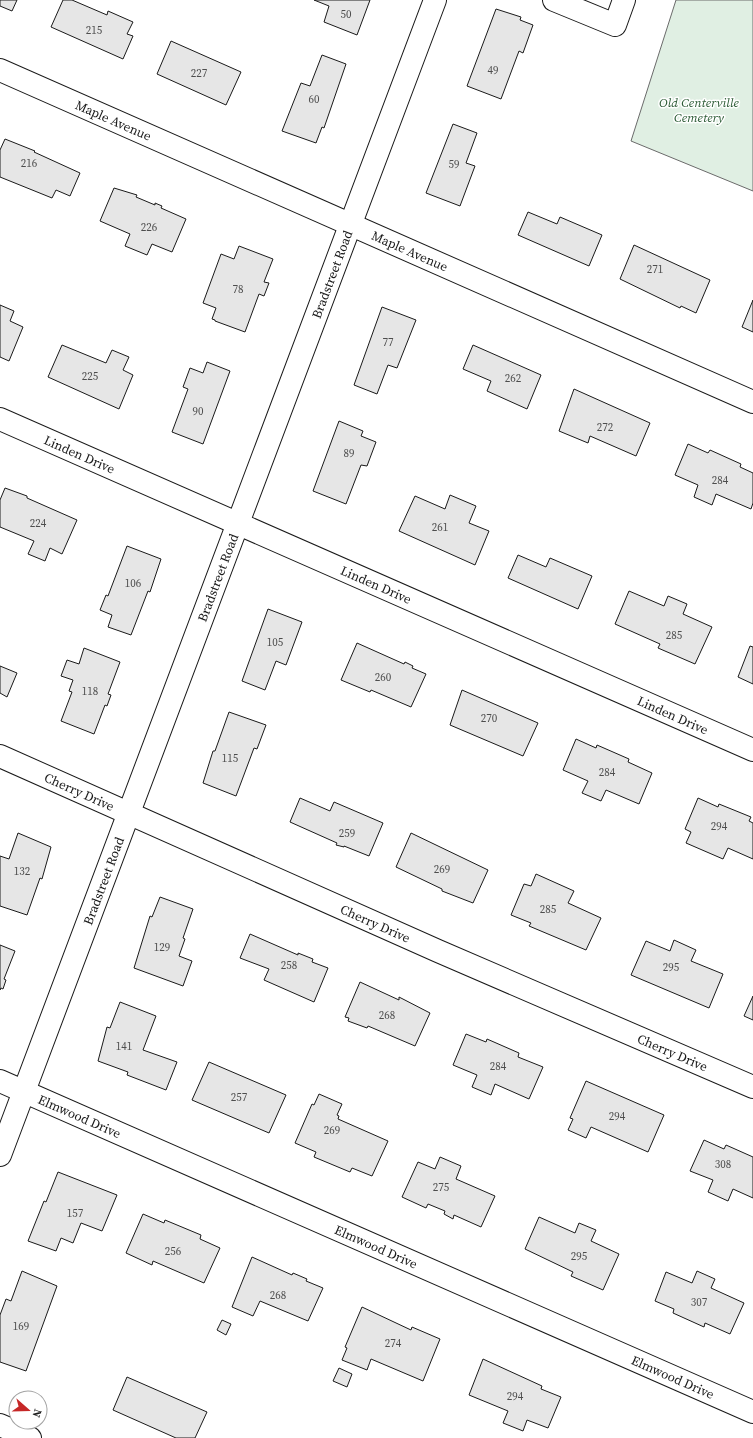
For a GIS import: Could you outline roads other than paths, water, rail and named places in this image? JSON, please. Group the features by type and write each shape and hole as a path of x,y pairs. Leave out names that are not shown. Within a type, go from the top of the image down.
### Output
{"street":[{"name":"Bradstreet Road","path":"0,1155 434,0"},
{"path":"554,0 615,25 624,0"},
{"name":"Maple Avenue","path":"0,70 753,402"},
{"name":"Linden Drive","path":"0,419 753,750"},
{"name":"Cherry Drive","path":"0,756 445,954 753,1087"},
{"name":"Elmwood Drive","path":"0,1081 753,1412"},
{"path":"0,1425 30,1438"}],"park label":[{"name":"Old Centerville Cemetery","path":"699,110"}]}
